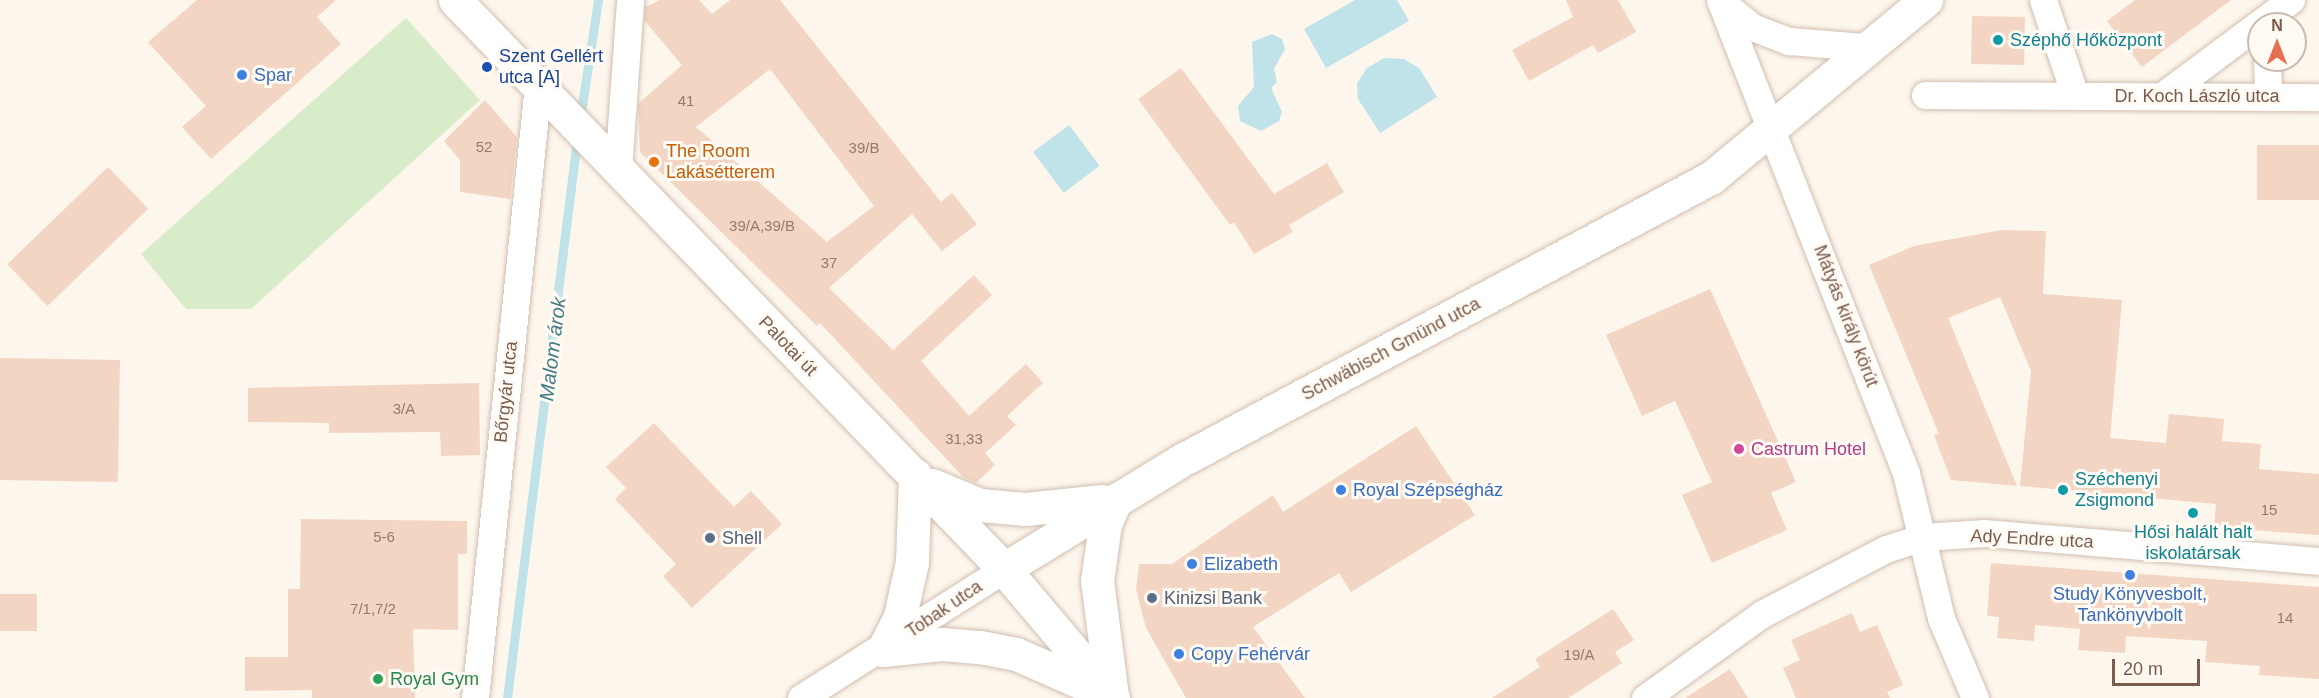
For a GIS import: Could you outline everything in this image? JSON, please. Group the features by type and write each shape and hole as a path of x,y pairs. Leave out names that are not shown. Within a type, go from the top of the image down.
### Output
{"main road":[{"name":"Palotai út","path":"455,0 1004,569 1113,697"},
{"path":"1772,124 1864,47 1926,0"},
{"name":"Schwäbisch Gmünd utca","path":"1004,569 1116,499 1712,177 1772,124"},
{"path":"883,650 900,616 912,562 915,475 980,505 1025,509 1116,499"},
{"path":"1113,697 1097,581 1105,524 1116,499"},
{"path":"883,650 942,644 1016,654 1113,697"}],"street":[{"path":"609,159 630,0"},
{"path":"1720,0 1752,27 1789,41 1864,47"},
{"name":"Mátyás király körút","path":"1720,0 1772,124 1906,473 1941,618 1975,698"},
{"path":"2043,0 2075,95"},
{"path":"2277,12 2291,0"},
{"path":"2162,96 2247,35"},
{"path":"2259,97 2264,72"},
{"name":"Bőrgyár utca","path":"475,698 544,92"},
{"name":"Dr. Koch László utca","path":"1925,95 2319,97"},
{"name":"Ady Endre utca","path":"1645,698 1762,614 1886,549 1922,537 1985,533 2319,561"},
{"name":"Tobak utca","path":"801,698 883,650 1004,569"}],"green space":[{"path":"406,18 480,100 251,309 186,309 141,254"}],"water":[{"path":"1355,0 1397,0 1409,21 1326,68 1304,29"},
{"path":"1272,34 1282,39 1285,49 1274,69 1277,82 1271,88 1282,112 1279,121 1261,131 1240,121 1238,106 1254,87 1252,42"},
{"path":"1384,58 1404,59 1419,68 1437,97 1380,133 1358,99 1357,83 1367,68"},
{"path":"1069,125 1100,166 1064,193 1033,152"}],"building":[{"name":"Spar","path":"197,0 336,0 317,17 341,44 211,159 182,127 206,106 148,42"},
{"path":"660,0 699,0 712,14 730,0 780,0 941,202 952,193 977,224 942,251 912,214 829,288 893,350 974,275 992,295 921,361 969,416 1026,364 1043,383 1007,416 1016,425 985,453 995,465 976,483 964,478 820,323 817,326 640,152 638,104 682,65 644,20 645,7","holes":["770,69 874,206 827,242 696,127"]},
{"path":"1566,0 1618,0 1636,32 1598,53 1593,45 1529,81 1512,50 1573,17"},
{"path":"2135,0 2231,0 2142,67 2107,21"},
{"name":"Széphő Hőközpont","path":"1972,16 2025,17 2024,65 1971,64"},
{"path":"1181,68 1274,194 1327,163 1344,192 1289,225 1293,232 1254,254 1234,222 1230,225 1138,99"},
{"path":"485,100 517,137 510,199 460,192 460,160 444,141"},
{"path":"2257,145 2319,145 2319,200 2257,200"},
{"path":"108,167 148,209 48,306 7,264"},
{"path":"2002,230 2046,231 2043,294 2122,300 2110,438 2166,443 2169,414 2224,419 2222,441 2261,444 2259,469 2319,474 2319,535 2214,527 2216,504 2020,486 2031,371 2000,297 1948,318 2017,486 1951,480 1934,435 1939,434 1869,265 1914,246"},
{"name":"Castrum Hotel","path":"1710,289 1796,482 1771,493 1787,530 1712,563 1682,495 1712,482 1675,401 1642,416 1606,335"},
{"path":"0,358 120,360 118,482 0,480"},
{"path":"479,383 480,455 441,456 440,432 329,433 329,423 248,422 248,388"},
{"path":"654,423 734,507 751,491 782,524 692,608 663,576 676,564 615,499 626,488 606,467"},
{"path":"1416,426 1475,515 1351,592 1339,573 1253,627 1305,698 1186,698 1146,628 1136,590 1139,564 1172,564 1273,495 1283,512"},
{"path":"301,519 467,521 467,554 458,554 458,630 413,629 415,698 312,698 312,690 245,691 245,657 288,657 288,589 300,589"},
{"path":"1991,563 2319,587 2319,679 2259,675 2260,666 2205,662 2207,641 2126,636 2125,653 2078,650 2080,629 2035,625 2034,641 1997,638 1999,617 1987,616"},
{"path":"0,594 37,594 37,631 0,631"},
{"path":"1613,609 1634,640 1615,652 1622,663 1568,698 1492,698 1540,667 1535,659"},
{"path":"1852,613 1860,632 1877,625 1903,685 1887,692 1890,698 1796,698 1783,668 1800,660 1791,640"},
{"path":"1730,669 1748,698 1685,698"}],"waterway":[{"name":"Malom árok","path":"580,119 598,0"},
{"name":"Malom árok","path":"507,698 577,139"}],"place":[{"name":"Széphő Hőközpont","path":"1998,40"},
{"name":"Szent Gellért utca [A]","path":"487,67"},
{"name":"Spar","path":"242,75"},
{"name":"The Room Lakásétterem","path":"654,162"},
{"name":"Castrum Hotel","path":"1739,449"},
{"name":"Royal Szépségház","path":"1341,490"},
{"name":"Széchenyi Zsigmond","path":"2063,490"},
{"name":"Hősi halált halt iskolatársak","path":"2193,513"},
{"name":"Shell","path":"710,538"},
{"name":"Elizabeth","path":"1192,564"},
{"name":"Study Könyvesbolt, Tankönyvbolt","path":"2130,575"},
{"name":"Kinizsi Bank","path":"1152,598"},
{"name":"Copy Fehérvár","path":"1179,654"},
{"name":"Royal Gym","path":"378,679"}]}
